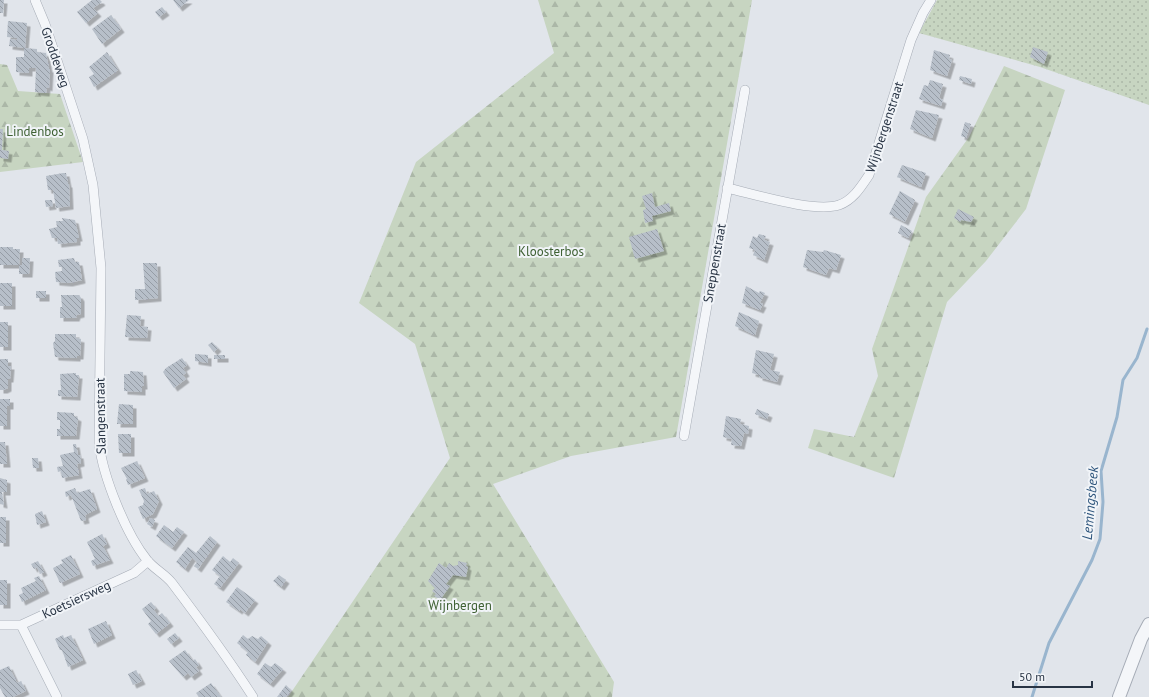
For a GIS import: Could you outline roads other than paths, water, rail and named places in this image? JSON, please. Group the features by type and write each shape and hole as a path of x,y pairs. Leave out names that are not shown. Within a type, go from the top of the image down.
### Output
{"street":[{"name":"Groddeweg","path":"35,0 45,24 75,114"},
{"name":"Wijnbergenstraat","path":"727,188 812,206 826,207 839,205 849,200 860,189 869,175 911,40 923,13 931,0"},
{"name":"Sneppenstraat","path":"684,436 745,90"},
{"name":"Slangenstraat","path":"75,114 90,164 101,268 99,443 101,461 133,539 148,561 170,582 253,697"},
{"name":"Koetsiersweg","path":"0,625 21,625 134,573 148,561"},
{"path":"1119,697 1141,639 1149,624"},
{"path":"21,625 57,697"}],"waterway":[{"name":"Lemingsbeek","path":"1032,697 1049,643 1092,560 1100,539 1103,502 1101,471 1117,417 1123,380 1137,358 1147,329"}],"park label":[{"name":"Lindenbos","path":"35,131"},
{"name":"Kloosterbos","path":"551,251"},
{"name":"Wijnbergen","path":"460,605"}]}
